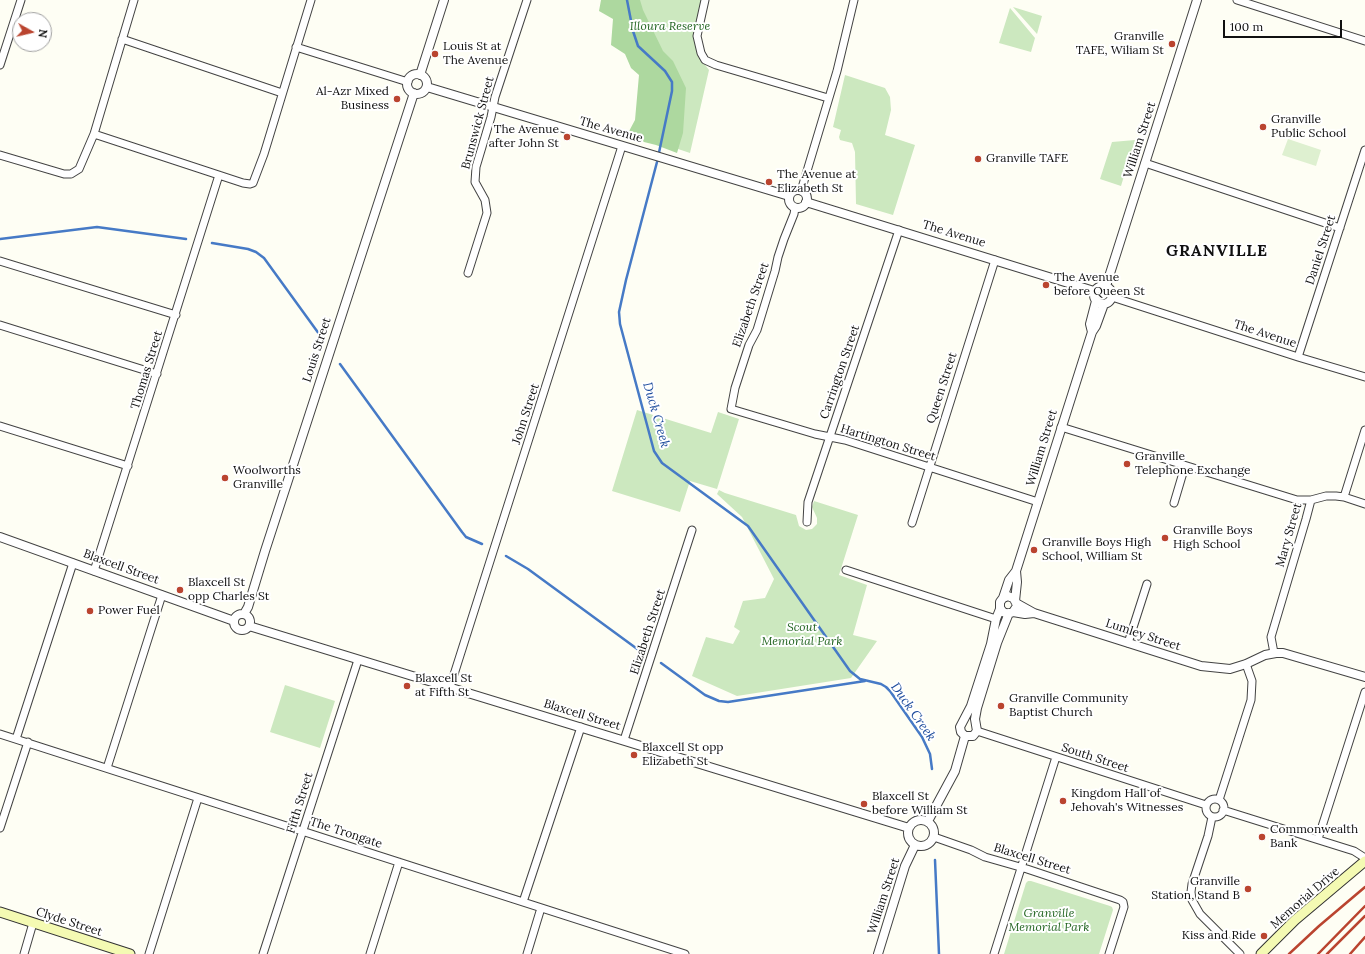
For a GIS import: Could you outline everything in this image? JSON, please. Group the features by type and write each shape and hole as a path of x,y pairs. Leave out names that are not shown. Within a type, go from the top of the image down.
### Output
{"main road":[{"name":"Memorial Drive","path":"1261,954 1295,920 1365,861"},
{"name":"Clyde Street","path":"0,912 130,954"}],"street":[{"path":"0,65 20,0"},
{"path":"0,154 64,174 71,174 80,169 94,134 134,0"},
{"path":"94,134 248,184 253,183 264,154 309,0"},
{"path":"420,75 444,0"},
{"name":"Brunswick Street","path":"468,272 487,213 485,200 475,182 476,167 491,117 495,97 527,0"},
{"path":"705,0 697,36 701,53 705,60 716,65 828,98"},
{"path":"800,191 837,71 854,0"},
{"name":"William Street","path":"1106,286 1197,0"},
{"path":"1237,0 1365,41"},
{"path":"122,39 282,93"},
{"path":"296,47 408,82"},
{"path":"420,75 425,78 425,90 420,94 414,94 409,90 408,82 411,76 420,75"},
{"name":"The Avenue","path":"426,87 789,196"},
{"name":"Louis Street","path":"244,614 248,608 264,551 414,94"},
{"name":"John Street","path":"450,687 622,146"},
{"name":"Daniel Street","path":"1298,357 1365,150"},
{"path":"1145,163 1340,228"},
{"name":"Thomas Street","path":"94,571 219,175"},
{"path":"795,191 800,191 805,194 806,202 800,208 795,208 790,205 788,199 789,196 795,191"},
{"name":"The Avenue","path":"806,202 1094,291"},
{"name":"Elizabeth Street","path":"731,409 735,388 748,345 757,330 778,257 795,208"},
{"name":"Carrington Street","path":"807,522 808,502 899,230"},
{"name":"Queen Street","path":"912,523 995,260"},
{"path":"0,261 176,315"},
{"path":"1100,286 1106,286 1111,292 1112,297 1108,302 1101,304 1096,301 1093,295 1094,291 1100,286"},
{"name":"The Avenue","path":"1112,297 1365,377"},
{"name":"William Street","path":"1092,332 1090,324 1096,301"},
{"name":"William Street","path":"1016,602 1016,572 1092,332 1096,326 1104,304"},
{"path":"0,325 157,374"},
{"name":"Hartington Street","path":"731,409 815,434 845,440 1038,502"},
{"path":"0,426 128,466"},
{"path":"1061,427 1297,500 1311,500"},
{"path":"1344,497 1365,430"},
{"path":"1174,503 1185,466"},
{"name":"Mary Street","path":"1274,653 1271,637 1311,500 1326,496 1344,497 1365,504"},
{"name":"Elizabeth Street","path":"624,740 692,530"},
{"name":"Blaxcell Street","path":"0,537 234,621"},
{"path":"16,739 73,563"},
{"path":"846,570 996,619"},
{"name":"William Street","path":"1003,598 1009,580 1016,572"},
{"path":"1128,643 1147,584"},
{"path":"107,768 162,595"},
{"path":"1011,597 1016,602 1016,609 1011,613 997,642 977,708 976,727 971,737 965,736 960,730 960,727 969,711 975,695 996,619 1000,608 1000,602 1003,598 1011,597"},
{"name":"Lumley Street","path":"1016,602 1034,613 1206,667 1230,669 1274,653"},
{"path":"1000,608 1003,612 1011,613"},
{"name":"Lumley Street","path":"1011,613 1034,613"},
{"path":"244,614 249,619 249,626 240,630 235,626 234,621 239,615 244,614"},
{"name":"Blaxcell Street","path":"249,626 909,828"},
{"path":"1274,653 1287,654 1365,677"},
{"name":"Fifth Street","path":"263,954 358,660"},
{"path":"1218,800 1251,700 1252,681 1246,664"},
{"path":"1318,840 1365,692"},
{"path":"963,722 971,720 976,727"},
{"path":"523,902 581,727"},
{"name":"South Street","path":"976,727 1056,757 1206,805"},
{"name":"The Trongate","path":"0,734 685,954"},
{"path":"928,821 955,771 965,736"},
{"path":"0,828 28,742"},
{"path":"994,954 1056,757"},
{"path":"149,954 198,798"},
{"path":"1213,799 1218,800 1223,804 1223,810 1219,816 1212,817 1207,813 1206,805 1213,799"},
{"path":"1223,810 1354,851 1365,858"},
{"path":"1212,817 1208,836 1192,884 1192,900 1200,914 1240,954"},
{"path":"916,821 928,821 933,827 934,838 926,846 919,847 909,838 909,828 916,821"},
{"name":"Blaxcell Street","path":"934,838 971,850 985,857 1117,898 1123,902 1124,907 1109,954"},
{"name":"William Street","path":"878,954 905,866 915,845"},
{"path":"370,954 399,862"},
{"path":"527,954 541,908"},
{"path":"24,954 34,923"}],"green space":[{"path":"601,0 640,0 643,10 663,51 673,61 686,88 683,133 677,153 640,141 627,135 635,120 639,75 631,68 625,54 611,45 613,19 599,11"},
{"name":"Illoura Reserve","path":"634,0 702,0 696,30 695,44 699,57 709,70 690,153 666,145 655,51"},
{"path":"1013,7 1042,16 1037,34"},
{"path":"1010,8 1035,38 1031,52 999,43"},
{"path":"845,75 885,88 890,97 891,110 885,135 915,145 893,215 856,204 855,152 852,143 840,140 839,137 841,130 833,127"},
{"path":"1288,139 1321,150 1316,166 1282,155"},
{"path":"1135,140 1121,186 1100,179 1112,142"},
{"path":"637,410 711,433 718,412 739,419 717,489 690,481 680,512 612,491"},
{"name":"Scout Memorial Park","path":"719,490 796,515 799,526 806,530 812,529 817,524 817,518 812,507 814,501 858,515 839,575 867,585 853,635 877,641 851,678 737,696 692,676 706,637 733,644 740,631 734,627 743,601 765,598 774,579 742,517 717,494"},
{"path":"285,685 335,701 320,748 270,732"},
{"name":"Granville Memorial Park","path":"1028,881 1112,907 1113,910 1099,954 1004,954 1026,883"}],"waterway":[{"name":"Duck Creek","path":"627,0 633,31 638,46 665,71 672,82 672,91 657,162 619,312 620,324 654,451 662,463 748,526 850,671 860,679 881,684 890,691 922,737 930,754 932,769"},
{"path":"0,239 97,227 186,239"},
{"path":"212,243 248,249 256,252 264,258 322,338"},
{"path":"340,364 462,532 466,537 482,544"},
{"path":"506,556 528,569 640,651"},
{"path":"661,663 705,695 719,701 728,702 865,681"},
{"name":"Duck Creek","path":"935,860 939,954"}],"railway":[{"path":"1289,954 1365,887"},
{"path":"1318,954 1365,906"},
{"path":"1327,954 1365,916"},
{"path":"1350,954 1365,937"}],"place":[{"name":"Granville TAFE, Wiliam St","path":"1172,44"},
{"name":"Louis St at The Avenue","path":"435,54"},
{"name":"Al-Azr Mixed Business","path":"397,99"},
{"name":"Granville Public School","path":"1263,127"},
{"name":"The Avenue after John St","path":"567,137"},
{"name":"Granville TAFE","path":"978,159"},
{"name":"The Avenue at Elizabeth St","path":"769,182"},
{"name":"The Avenue before Queen St","path":"1046,285"},
{"name":"Granville Telephone Exchange","path":"1127,464"},
{"name":"Woolworths Granville","path":"225,478"},
{"name":"Granville Boys High School","path":"1165,538"},
{"name":"Granville Boys High School, William St","path":"1034,550"},
{"name":"Blaxcell St opp Charles St","path":"180,590"},
{"name":"Power Fuel","path":"90,611"},
{"name":"Blaxcell St at Fifth St","path":"407,686"},
{"name":"Granville Community Baptist Church","path":"1001,706"},
{"name":"Blaxcell St opp Elizabeth St","path":"634,755"},
{"name":"Kingdom Hall of Jehovah's Witnesses","path":"1063,801"},
{"name":"Blaxcell St before William St","path":"864,804"},
{"name":"Commonwealth Bank","path":"1262,837"},
{"name":"Granville Station, Stand B","path":"1248,889"},
{"name":"Kiss and Ride","path":"1264,936"}],"district":[{"name":"GRANVILLE","path":"1217,251"}]}
